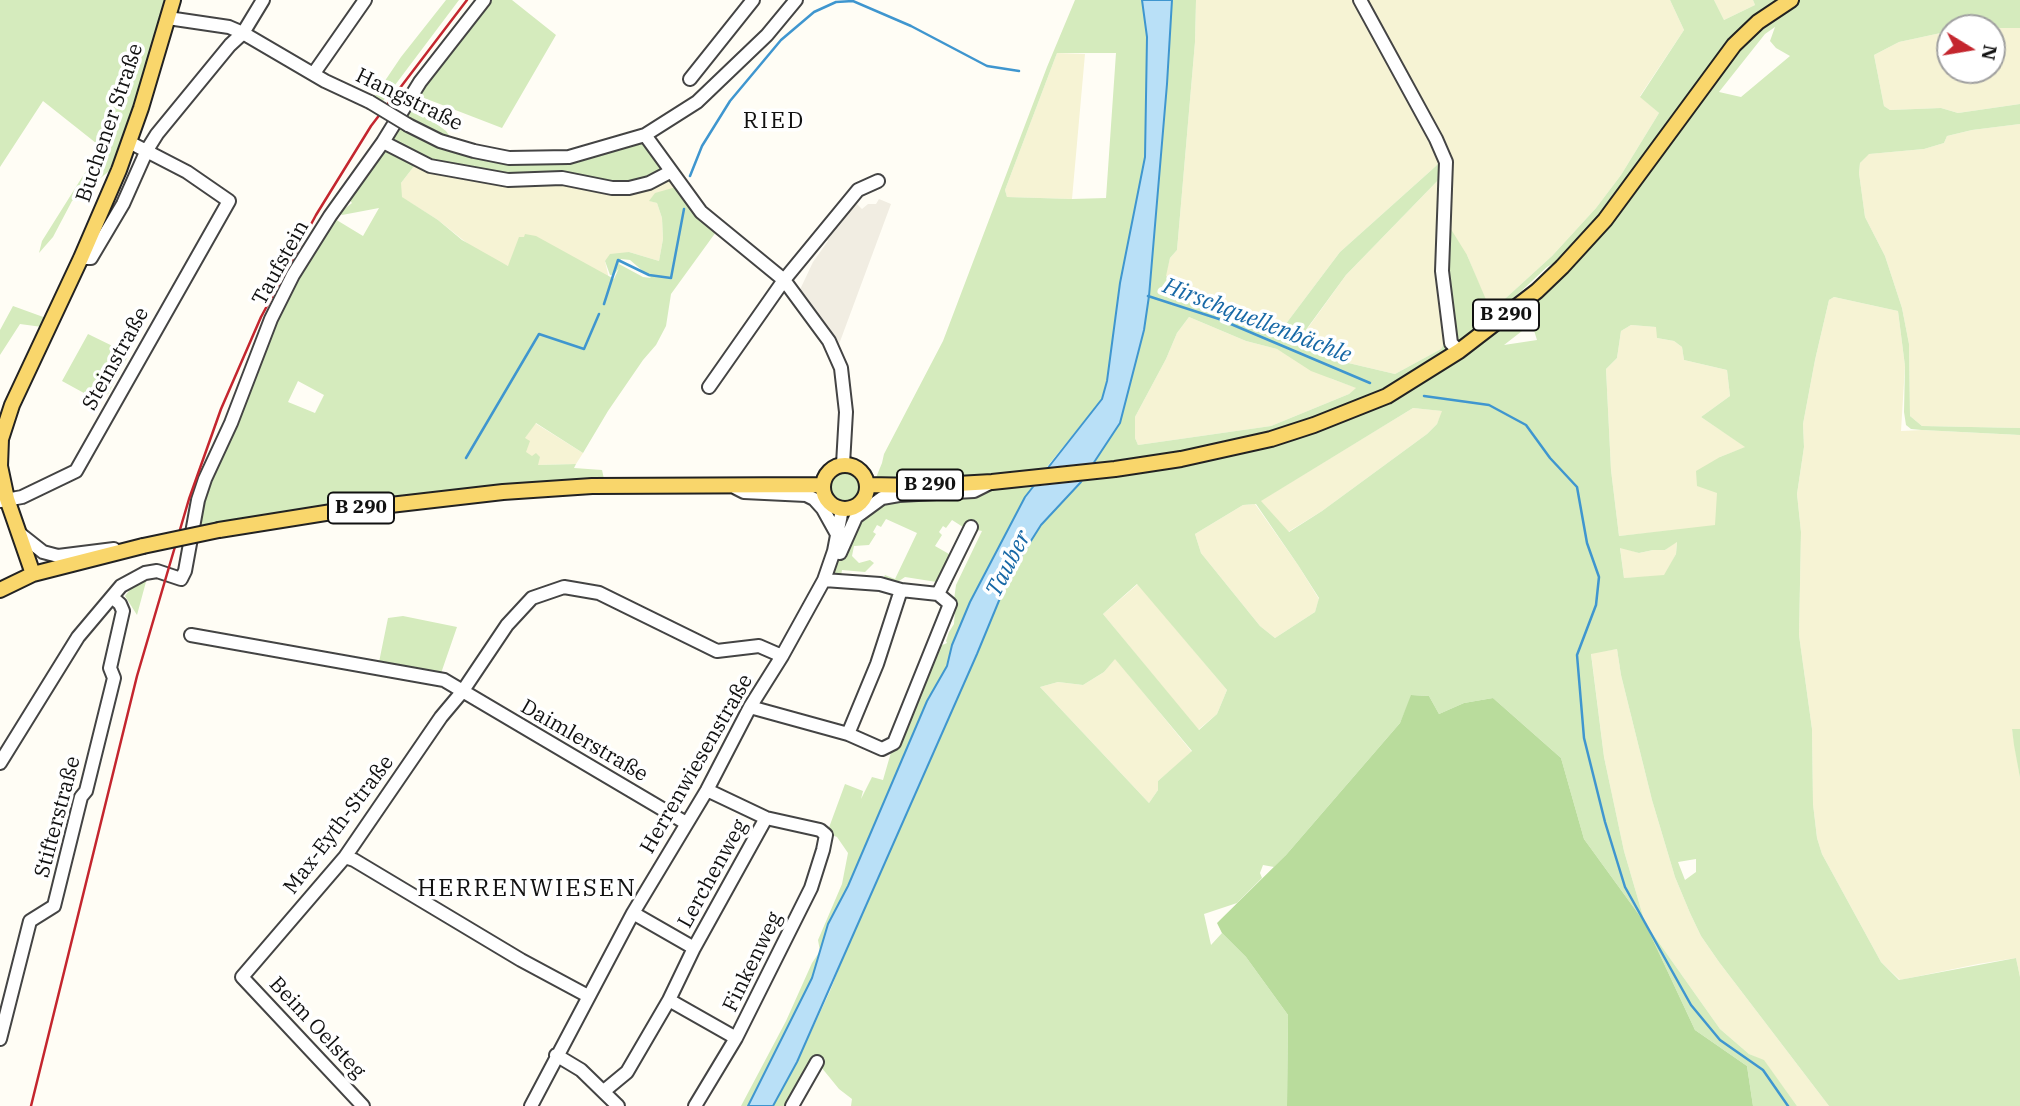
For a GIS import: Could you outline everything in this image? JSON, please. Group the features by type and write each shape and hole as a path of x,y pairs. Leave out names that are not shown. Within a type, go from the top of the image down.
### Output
{"main road":[{"name":"Buchener Straße","path":"33,574 3,500 1,439 12,405 81,258 129,142 173,0"},
{"name":"B 290","path":"867,485 923,486 999,482 1115,470 1181,459 1260,442 1314,425 1387,396 1459,351 1537,291 1562,267 1605,220 1734,44 1758,22 1791,0"},
{"name":"B 290","path":"842,464 856,467 867,485 867,491 860,503 849,509 842,509"},
{"path":"842,464 826,473 822,485 825,499 842,509"},
{"name":"B 290","path":"3,589 33,574 137,548 219,530 325,513 479,494 592,486 822,485"},
{"path":"3,589 19,566 22,553 19,535"}],"street":[{"path":"129,142 147,150 230,45 243,33 263,0"},
{"path":"314,73 365,0"},
{"name":"Taufstein","path":"112,597 121,586 145,573 157,571 181,579 205,479 231,423 271,319 293,275 420,82 484,0"},
{"path":"690,79 753,0"},
{"name":"Hangstraße","path":"168,18 229,27 243,33 408,125 449,143 509,158 569,157 645,135 697,102 767,35 796,0"},
{"path":"1360,0 1436,138 1446,162 1442,271 1451,343 1459,351"},
{"path":"645,135 701,212 784,280 829,341 841,368 846,412 842,464"},
{"path":"383,142 430,166 508,180 562,178 612,188 629,188 649,183 670,172"},
{"name":"Steinstraße","path":"3,500 22,497 76,471 229,201 187,172 147,150"},
{"name":"Buchener Straße","path":"81,258 91,258 123,204 147,150"},
{"path":"709,387 784,280 858,190 878,181"},
{"path":"750,707 848,734 882,749 894,743 950,604 938,594 901,590 880,584 824,580 856,517 877,501 899,495 974,491 999,482"},
{"path":"733,486 744,492 806,495 823,509 838,536"},
{"name":"Herrenwiesenstraße","path":"531,1106 634,913 707,790 750,707 824,580 838,536 842,509"},
{"path":"938,594 971,527"},
{"path":"19,535 43,552 58,556 137,548"},
{"name":"Max-Eyth-Straße","path":"242,977 345,858 507,625 532,598 564,587 599,593 717,651 759,646 782,656"},
{"path":"848,734 877,664 901,590"},
{"path":"0,763 78,637 112,597"},
{"name":"Stifterstraße","path":"0,1039 30,921 54,906 81,797 86,791 114,678 110,668 123,611 112,597"},
{"path":"191,635 444,680 462,692"},
{"name":"Daimlerstraße","path":"462,692 687,823"},
{"path":"707,790 766,818"},
{"name":"Finkenweg","path":"695,1106 736,1038 811,888 823,850 825,835 820,830 766,818"},
{"name":"Lerchenweg","path":"604,1091 627,1072 669,1000 694,948 766,818"},
{"path":"345,858 354,860 588,996"},
{"name":"Lerchenweg","path":"634,913 694,948"},
{"name":"Beim Oelsteg","path":"242,977 363,1106"},
{"path":"669,1000 736,1038"},
{"path":"556,1055 581,1070 618,1106"},
{"path":"792,1106 817,1062"}],"shaded area":[{"path":"1196,0 1670,0 1684,30 1640,96 1659,113 1621,175 1596,208 1552,256 1496,307 1489,309 1467,255 1441,349 1395,374 1344,362 1300,339 1346,275 1446,172 1443,156 1436,166 1340,252 1285,325 1276,332 1189,296 1165,277 1170,258 1177,250 1195,42"},
{"path":"1714,0 1753,0 1755,5 1724,20"},
{"path":"2006,28 2020,28 2020,104 1958,113 1941,108 1890,110 1884,106 1874,55 1899,42 1936,34 1936,84 2006,84"},
{"path":"1057,53 1085,54 1072,199 1007,197 1005,190"},
{"path":"2020,124 2020,428 1922,426 1910,416 1909,344 1902,308 1885,256 1865,217 1860,163 1868,154 1924,149 1944,143 1947,136"},
{"path":"418,161 670,172 676,187 650,201 657,203 662,218 663,239 659,261 629,252 605,261 609,279 508,266 478,252 438,220 401,197 401,183"},
{"path":"879,199 891,204 835,355 797,296 813,262 828,241 825,239 856,203 862,209 868,204 876,204"},
{"path":"1834,297 1898,311 1905,366 1901,431 2020,435 2020,729 2012,729 2020,778 2020,977 2016,958 1900,980 1881,962 1822,854 1817,838 1813,804 1812,729 1799,635 1801,532 1797,494 1804,447 1803,424 1815,360 1829,300"},
{"path":"1189,317 1246,341 1277,349 1332,379 1357,388 1349,394 1271,426 1138,445 1135,438 1135,417 1177,333"},
{"path":"1631,325 1657,327 1657,338 1674,341 1682,347 1684,360 1727,370 1730,396 1701,417 1746,447 1720,457 1716,526 1619,536 1611,470 1606,369 1617,358 1621,331"},
{"path":"1413,408 1443,411 1437,424 1427,434 1322,511 1288,532 1260,501"},
{"path":"535,423 583,453 576,464 538,465 525,452 524,439"},
{"path":"1255,504 1319,599 1315,612 1275,638 1260,626 1201,553 1195,534 1243,505"},
{"path":"1677,541 1676,554 1665,576 1624,578 1620,547 1639,553 1665,550"},
{"path":"1138,584 1227,690 1217,714 1198,730 1103,614"},
{"path":"1617,649 1652,800 1675,877 1690,913 1701,936 1719,962 1829,1106 1797,1106 1764,1061 1749,1054 1720,1029 1645,923 1624,851 1604,757 1591,653"},
{"path":"1115,658 1192,752 1158,781 1158,790 1149,803 1040,687 1058,682 1083,685 1104,672"}],"green space":[{"path":"0,0 173,0 113,168 72,201 53,237 39,253 42,241 101,147 43,101 0,167"},
{"path":"446,0 459,0 383,101 374,97 401,57"},
{"path":"489,0 512,0 556,35 502,128 419,96"},
{"path":"1075,0 1142,0 1147,37 1145,157 1120,283 1107,381 1102,399 1046,468 1013,472 1006,481 873,485 884,454 943,341","holes":["1057,53 1116,53 1106,198 1007,197 1005,190"]},
{"path":"1172,0 1196,0 1195,42 1177,250 1170,258 1166,276 1189,296 1276,331 1285,325 1340,252 1436,166 1444,155 1446,172 1346,275 1300,338 1344,362 1395,374 1441,349 1445,342 1444,218 1467,255 1490,309 1496,307 1552,256 1596,208 1621,175 1659,113 1640,97 1684,30 1670,0 1714,0 1724,20 1755,5 1753,0 2020,0 2020,28 2006,28 2006,14 1936,14 1936,34 1899,42 1874,55 1884,106 1890,110 1941,108 1958,113 2020,104 2020,124 1947,136 1944,143 1924,149 1869,154 1860,163 1859,173 1865,217 1885,256 1902,308 1909,344 1910,416 1922,426 2020,428 2020,435 1911,429 1906,425 1904,412 1905,366 1898,311 1834,297 1829,300 1815,360 1803,424 1804,447 1797,494 1801,532 1799,635 1812,729 1813,804 1822,854 1881,962 1899,980 2016,958 2020,977 2020,1106 1829,1106 1719,962 1701,936 1690,913 1675,877 1652,800 1617,649 1591,654 1604,757 1624,851 1645,923 1584,839 1561,758 1493,698 1464,703 1439,714 1429,696 1412,695 1400,723 1286,855 1274,867 1263,865 1260,873 1262,878 1237,903 1204,914 1211,945 1222,933 1246,957 1288,1015 1287,1106 851,1106 852,1099 839,1089 817,1062 792,1106 773,1106 830,991 1010,574 1041,525 1081,482 1120,423 1144,330 1149,296","holes":["1775,27 1770,41 1790,56 1741,97 1719,92 1765,34","1563,258 1537,291 1500,311 1547,267","1189,317 1246,341 1277,349 1311,371 1356,388 1349,394 1271,426 1138,445 1135,438 1135,417 1177,333","1531,324 1537,340 1504,345","1631,325 1656,327 1657,338 1674,341 1682,347 1684,360 1727,370 1730,396 1701,417 1745,447 1696,471 1697,486 1717,493 1715,525 1619,536 1611,470 1606,369 1617,358 1621,331","1413,408 1442,411 1437,424 1427,434 1289,532 1261,501","1256,504 1319,598 1315,612 1275,638 1260,626 1201,553 1195,534 1243,505","1677,542 1676,554 1664,575 1624,578 1620,548 1639,553 1665,550","1137,584 1227,690 1217,714 1199,730 1103,614","1115,659 1192,751 1158,781 1158,790 1149,803 1040,687 1058,682 1083,685 1104,672","1696,859 1696,872 1685,880 1678,862"]},
{"path":"407,102 446,131 457,146 545,159 645,135 670,172 649,183 534,180 418,161 401,183 402,197 438,220 462,240 508,266 519,237 524,237 525,234 536,236 614,279 619,268 614,275 610,275 605,261 610,254 629,252 659,261 663,239 662,218 657,203 649,201 655,193 676,187 716,232 671,294 666,326 656,345 608,411 583,453 536,423 525,438 530,441 526,452 532,456 536,453 540,457 538,465 576,464 574,468 602,470 604,479 193,529 198,500 271,319 330,216 363,236 379,208 342,215 339,213 352,203 345,195","holes":["621,259 630,260 651,278 643,277 619,264","298,381 324,395 315,413 288,402"]},
{"path":"13,306 46,318 42,327 20,324 0,355 0,330"},
{"path":"88,334 129,354 108,394 93,398 62,381"},
{"path":"845,465 854,466 861,471 866,478 866,496 861,503 854,508 845,509 836,508 829,503 824,496 823,487 824,478 829,471 836,466"},
{"path":"1032,487 970,603 952,645 947,666 927,701 848,886 828,925 820,951 818,940 842,884 848,853 837,837 827,833 845,784 863,791 861,799 872,777 883,780 894,742 931,650 947,643 954,624 956,585 982,531 963,527 952,520 939,532 942,535 935,546 956,558 943,583 905,577 890,587 880,584 885,575 895,579 917,533 886,519 881,527 877,525 873,532 876,534 869,545 854,546 852,556 859,563 870,560 874,563 865,572 842,570 840,582 824,580 856,517 899,495"},
{"path":"147,578 137,615 125,596 132,587"},
{"path":"403,616 457,627 439,679 378,667 388,618"},
{"path":"1411,695 1429,696 1439,714 1464,703 1493,698 1561,758 1584,839 1645,923 1695,1030 1747,1066 1753,1106 1287,1106 1288,1015 1246,957 1222,933 1217,923 1286,855 1400,723"},
{"path":"2012,729 2020,729 2020,778 2014,745"},
{"path":"1645,923 1720,1029 1749,1054 1764,1060 1797,1106 1753,1106 1747,1066 1695,1030"},
{"path":"820,951 812,978 752,1100 748,1106 741,1106 786,1021 812,963"}],"water":[{"name":"Tauber","path":"1142,0 1172,0 1149,296 1144,330 1120,423 1081,482 1041,525 1010,574 797,1062 773,1106 748,1106 812,978 828,924 848,886 927,701 947,666 952,645 970,602 1025,497 1102,399 1107,381 1120,283 1145,157 1147,37"}],"pier":[{"path":"1098,462 1085,481 1028,487 1042,468"}],"waterway":[{"path":"690,176 702,146 730,101 781,40 814,12 836,2 853,1 911,26 987,66 1019,71"},
{"path":"604,304 618,260 649,275 671,278 684,209"},
{"name":"Hirschquellenbächle","path":"1148,296 1219,319 1370,383"},
{"path":"466,458 539,334 584,349 599,314"},
{"path":"1424,396 1489,405 1526,425 1550,458 1577,487 1587,543 1599,577 1596,605 1577,655 1584,738 1625,887 1691,1005 1720,1040 1763,1070 1788,1106"}],"railway":[{"path":"31,1106 137,676 189,499 221,409 261,317 316,215 371,126 467,0"}],"district":[{"name":"RIED","path":"774,121"},
{"name":"HERRENWIESEN","path":"527,889"}]}
